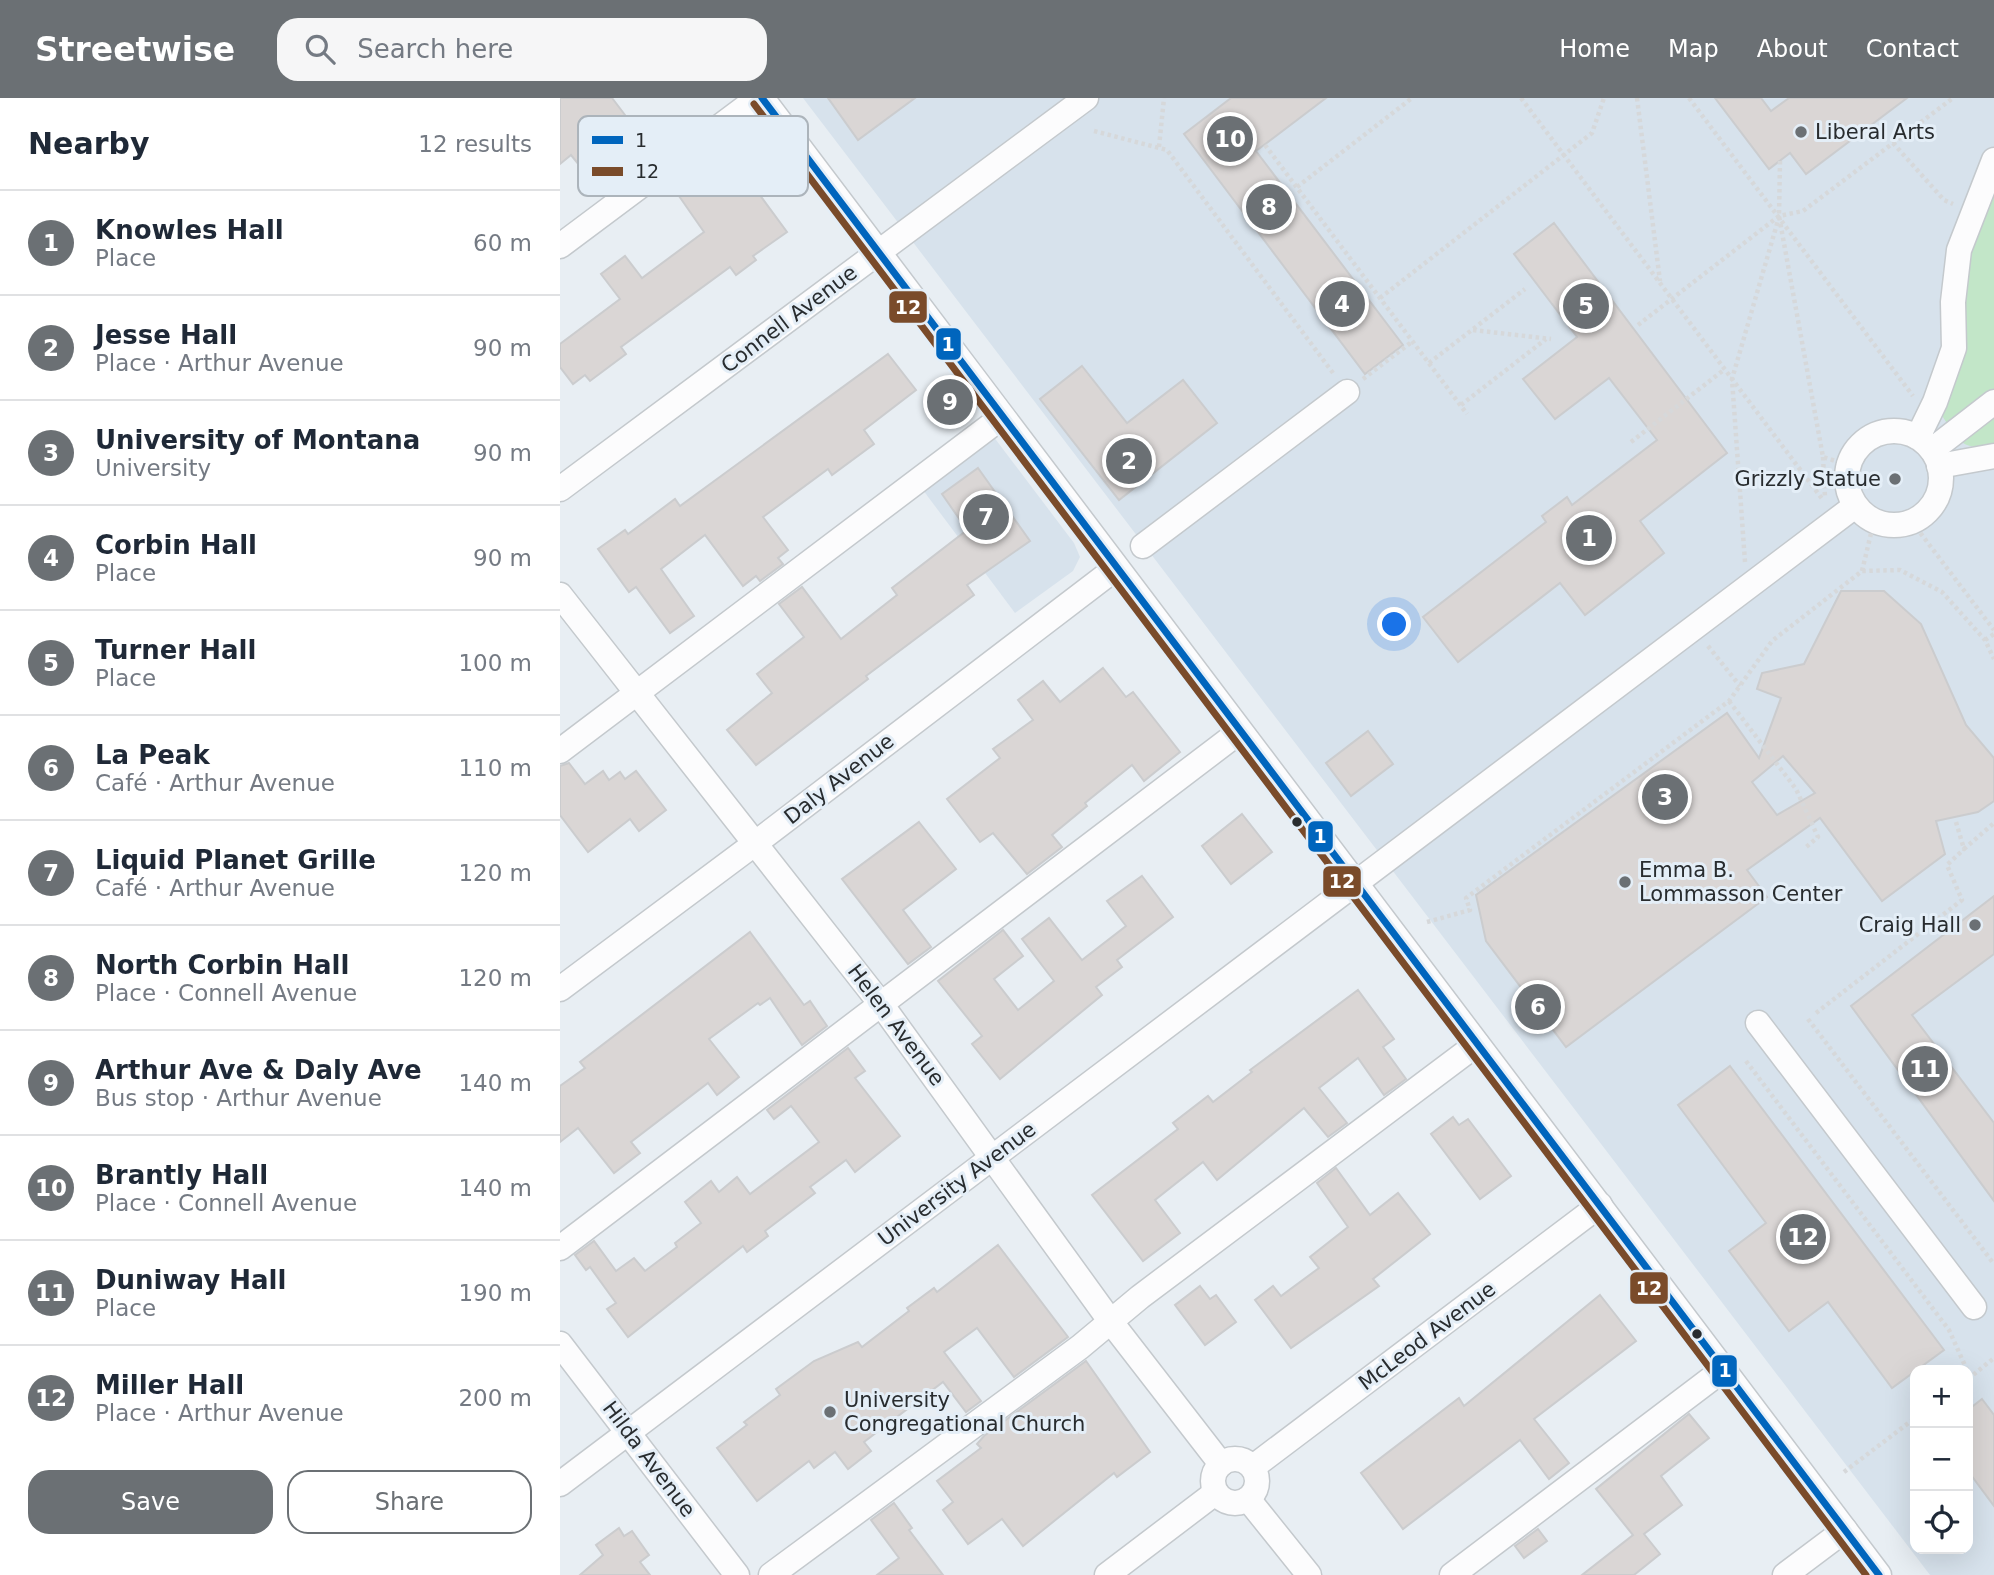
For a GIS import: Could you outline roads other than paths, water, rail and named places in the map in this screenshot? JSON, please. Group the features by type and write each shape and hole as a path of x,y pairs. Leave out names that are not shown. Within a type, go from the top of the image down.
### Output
{"street":[{"path":"736,116 760,98 774,116"},
{"name":"Connell Avenue","path":"560,489 1086,98"},
{"path":"1994,160 1959,250 1953,302 1954,348 1935,402 1930,451 1938,494 1925,514 1912,522 1893,525 1864,513 1846,480 1848,465 1854,452 1876,434 1904,432 1930,451 1994,456"},
{"path":"808,161 1879,1575"},
{"path":"560,246 628,196"},
{"path":"1143,547 1346,392"},
{"path":"1930,451 1994,402"},
{"path":"560,751 1002,417"},
{"name":"University Avenue","path":"560,1484 1747,587 1864,513"},
{"name":"Daly Avenue","path":"560,989 1116,568"},
{"name":"Helen Avenue","path":"560,595 727,811 757,842 881,1004 1111,1322 1221,1464"},
{"path":"560,1248 1239,732"},
{"path":"1758,1023 1974,1307"},
{"path":"771,1575 1111,1322 1477,1044"},
{"name":"McLeod Avenue","path":"1253,1467 1601,1205"},
{"name":"Hilda Avenue","path":"560,1345 737,1575"},
{"path":"1452,1575 1724,1369"},
{"path":"1240,1459 1253,1467 1257,1482 1248,1499 1233,1503 1215,1493 1212,1479 1221,1464 1240,1459"},
{"path":"1107,1575 1215,1493"},
{"path":"1248,1499 1309,1575"},
{"path":"1785,1575 1845,1530"}],"place":[{"name":"Liberal Arts","path":"1801,132"},
{"name":"Brantly Hall","path":"1230,139"},
{"name":"North Corbin Hall","path":"1269,207"},
{"name":"Corbin Hall","path":"1342,304"},
{"name":"Turner Hall","path":"1586,306"},
{"name":"Arthur Ave & Daly Ave","path":"950,402"},
{"name":"Jesse Hall","path":"1129,461"},
{"name":"Grizzly Statue","path":"1895,479"},
{"name":"Liquid Planet Grille","path":"986,517"},
{"name":"Knowles Hall","path":"1589,538"},
{"name":"University of Montana","path":"1665,797"},
{"name":"Emma B. Lommasson Center","path":"1625,882"},
{"name":"Craig Hall","path":"1975,925"},
{"name":"La Peak","path":"1538,1007"},
{"name":"Duniway Hall","path":"1925,1069"},
{"name":"Miller Hall","path":"1803,1237"},
{"name":"University Congregational Church","path":"830,1412"}]}
